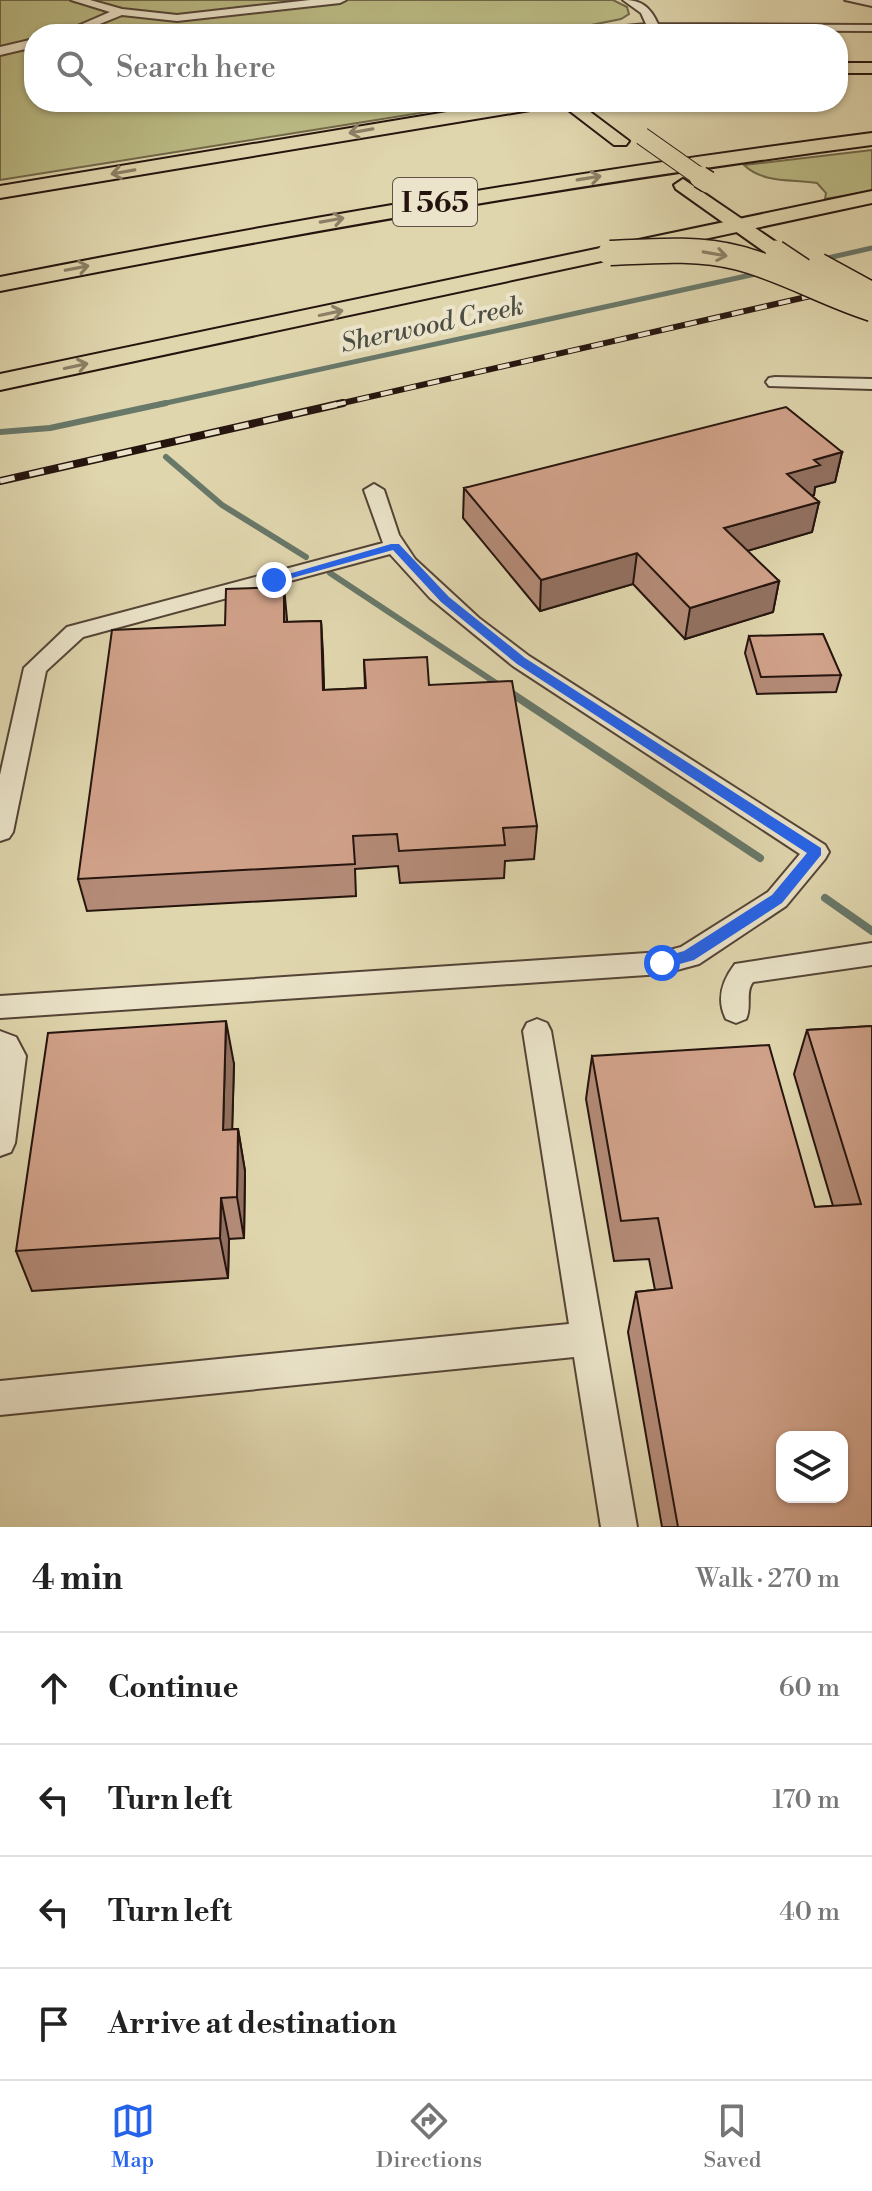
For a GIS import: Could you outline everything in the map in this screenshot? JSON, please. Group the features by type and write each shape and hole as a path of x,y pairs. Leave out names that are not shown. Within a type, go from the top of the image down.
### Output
{"highway":[{"path":"848,68 872,68"},
{"path":"0,192 481,112"},
{"name":"I 565","path":"513,169 872,120"},
{"name":"I 565","path":"0,284 453,199 872,139"},
{"path":"0,382 872,197"},
{"path":"785,249 794,226 815,209"},
{"path":"610,253 671,250 723,255 753,263 847,302 866,301"}],"main road":[{"path":"580,112 683,185 750,222"},
{"path":"609,112 708,182 824,284 866,301"}],"street":[{"path":"77,0 121,12 158,17 195,17 340,0"},
{"path":"629,0 646,11 652,24"},
{"path":"840,24 853,21 866,7"},
{"path":"90,24 121,12"},
{"path":"848,28 872,28"},
{"path":"0,51 24,45"},
{"path":"775,382 872,384"},
{"path":"0,1007 662,963 689,956 777,899 816,852 521,661 445,599 395,546 374,490"},
{"path":"0,832 35,668 75,632 395,546"},
{"path":"736,1011 735,985 745,972 872,954"},
{"path":"537,1031 619,1527"},
{"path":"0,1043 6,1045 12,1056 0,1143"},
{"path":"0,1398 588,1339"}],"green space":[{"path":"0,0 613,0 627,7 629,14 621,19 596,24 24,24 24,112 426,112 0,180"},
{"path":"872,150 872,191 825,199 826,193 817,183 769,178 744,165"}],"building":[{"path":"786,407 842,452 814,460 820,465 787,474 819,502 724,528 779,581 690,608 637,553 541,580 464,488"},
{"path":"284,587 284,622 321,621 323,690 366,688 364,660 427,657 429,685 512,681 537,826 503,828 505,845 399,851 397,834 353,836 355,864 78,879 112,630 225,625 226,589"},
{"path":"823,634 841,675 761,677 749,636"},
{"path":"226,1021 223,1130 238,1129 237,1197 221,1198 220,1238 16,1251 48,1033"},
{"path":"872,1026 872,1527 678,1527 636,1292 672,1288 658,1218 621,1221 592,1056 769,1045 815,1207 861,1204 807,1030"}],"waterway":[{"name":"Sherwood Creek","path":"823,259 872,248"},
{"name":"Sherwood Creek","path":"157,405 760,273"},
{"name":"Sherwood Creek","path":"0,432 50,428 166,403"},
{"path":"166,457 222,505 306,557"},
{"path":"330,573 511,693"},
{"path":"508,691 760,858"},
{"path":"825,898 872,931"}],"railway":[{"path":"334,405 872,282"},
{"path":"0,481 343,403"}],"route":[{"path":"274,580 395,546 445,599 521,661 816,852 777,899 689,956 662,963"}]}
